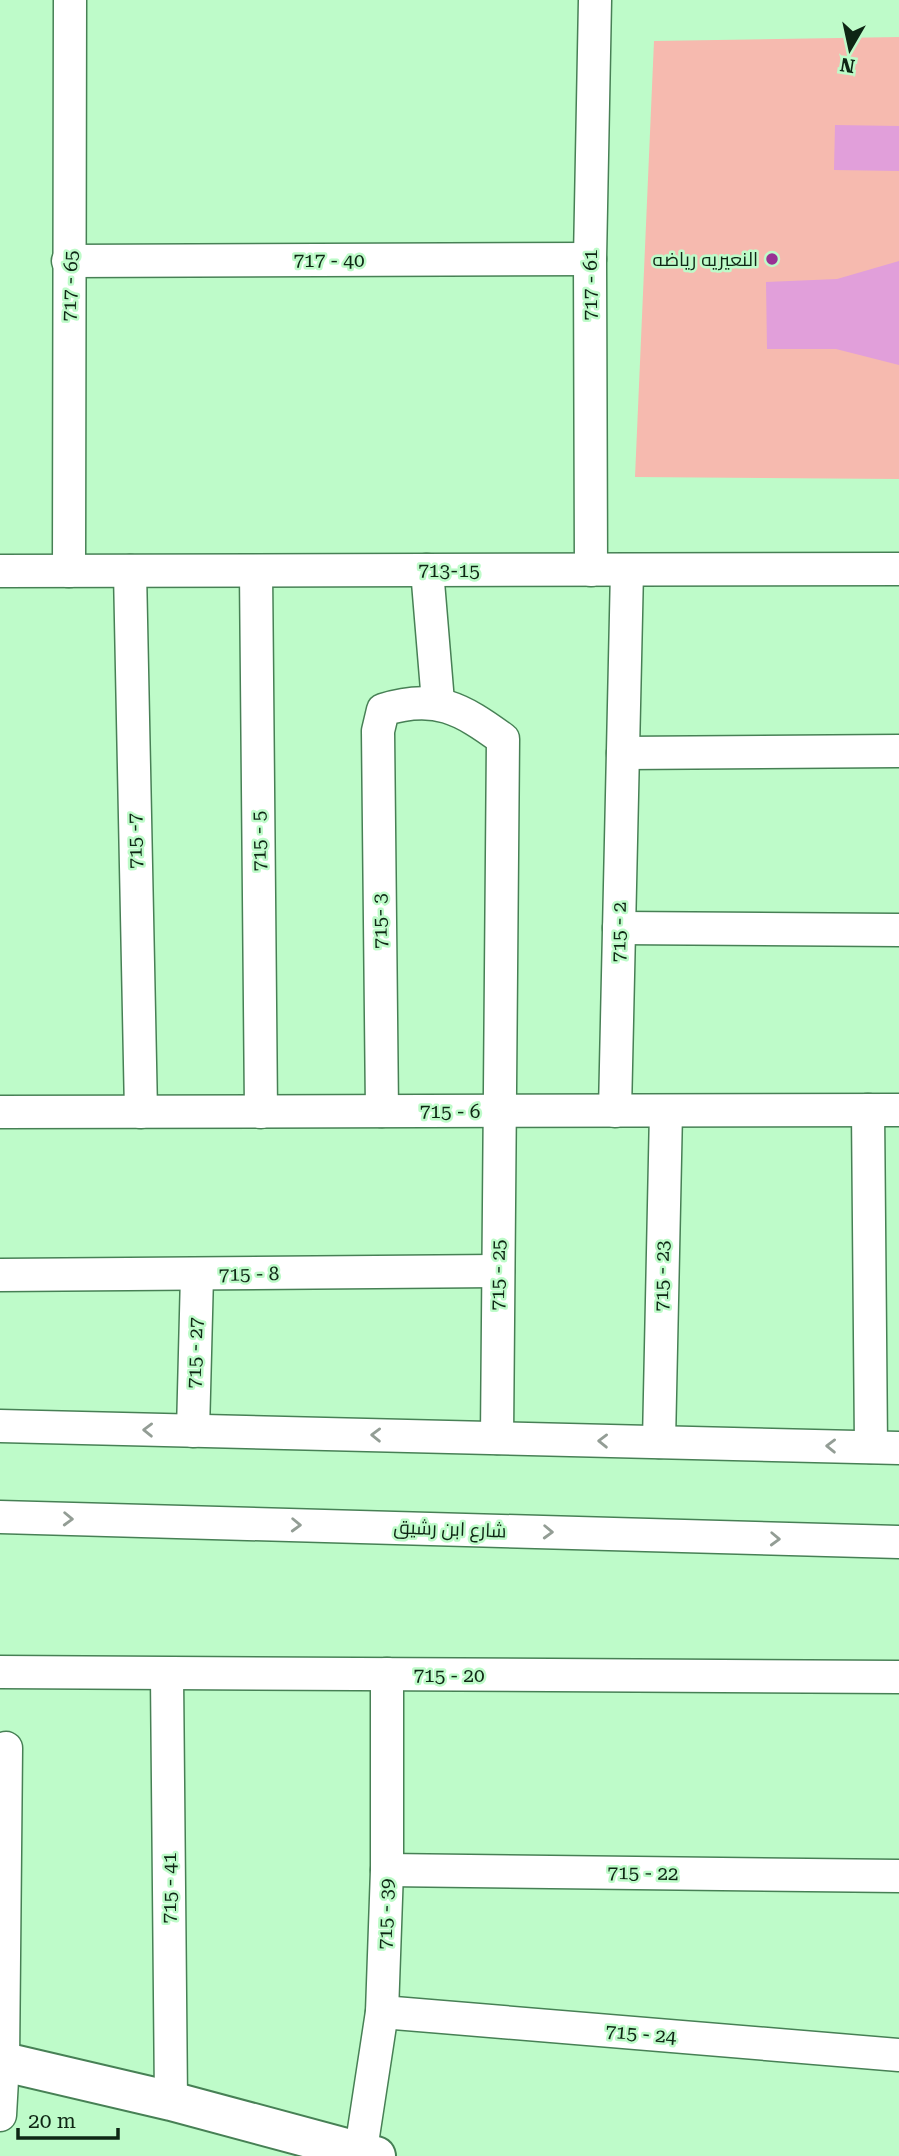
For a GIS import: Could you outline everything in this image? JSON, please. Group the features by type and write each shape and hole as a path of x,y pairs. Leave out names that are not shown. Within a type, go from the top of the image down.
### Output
{"street":[{"name":"717 - 65","path":"69,571 68,261 72,238 70,0"},
{"name":"717 - 61","path":"592,570 590,259 595,0"},
{"name":"717 - 40","path":"68,261 590,259"},
{"name":"713-15","path":"0,571 899,569"},
{"path":"427,570 438,702"},
{"name":"715 - 2","path":"615,1111 628,570"},
{"name":"715 -7","path":"130,571 141,1112"},
{"name":"715 - 5","path":"256,571 261,1112"},
{"name":"715- 3","path":"382,1111 378,731 383,710 401,704 438,702"},
{"name":"715 - 25","path":"438,702 474,718 503,739 502,1111 497,1438"},
{"path":"623,753 899,751"},
{"path":"619,928 899,930"},
{"path":"0,1426 885,1448 868,1110"},
{"name":"715 - 6","path":"0,1112 899,1110"},
{"name":"715 - 23","path":"659,1442 666,1111"},
{"name":"715 - 8","path":"0,1275 498,1271"},
{"name":"715 - 27","path":"193,1431 197,1275"},
{"name":"شارع ابن رشيق","path":"0,1517 899,1542"},
{"name":"715 - 20","path":"0,1672 167,1676 387,1674 899,1677"},
{"name":"715 - 39","path":"365,2154 382,2012 387,1870 387,1674"},
{"name":"715 - 41","path":"167,1676 171,2101"},
{"path":"0,2115 6,1748"},
{"name":"715 - 22","path":"387,1870 899,1876"},
{"name":"715 - 24","path":"382,2012 899,2055"},
{"path":"2,2061 171,2101 365,2154"}],"shaded area":[{"name":"النعيريه رياضه","path":"899,37 899,479 635,477 654,41"},
{"path":"835,125 899,126 899,171 834,170"},
{"path":"899,261 899,365 836,349 767,349 766,282 837,279"}],"place":[{"name":"النعيريه رياضه","path":"772,259"}]}
